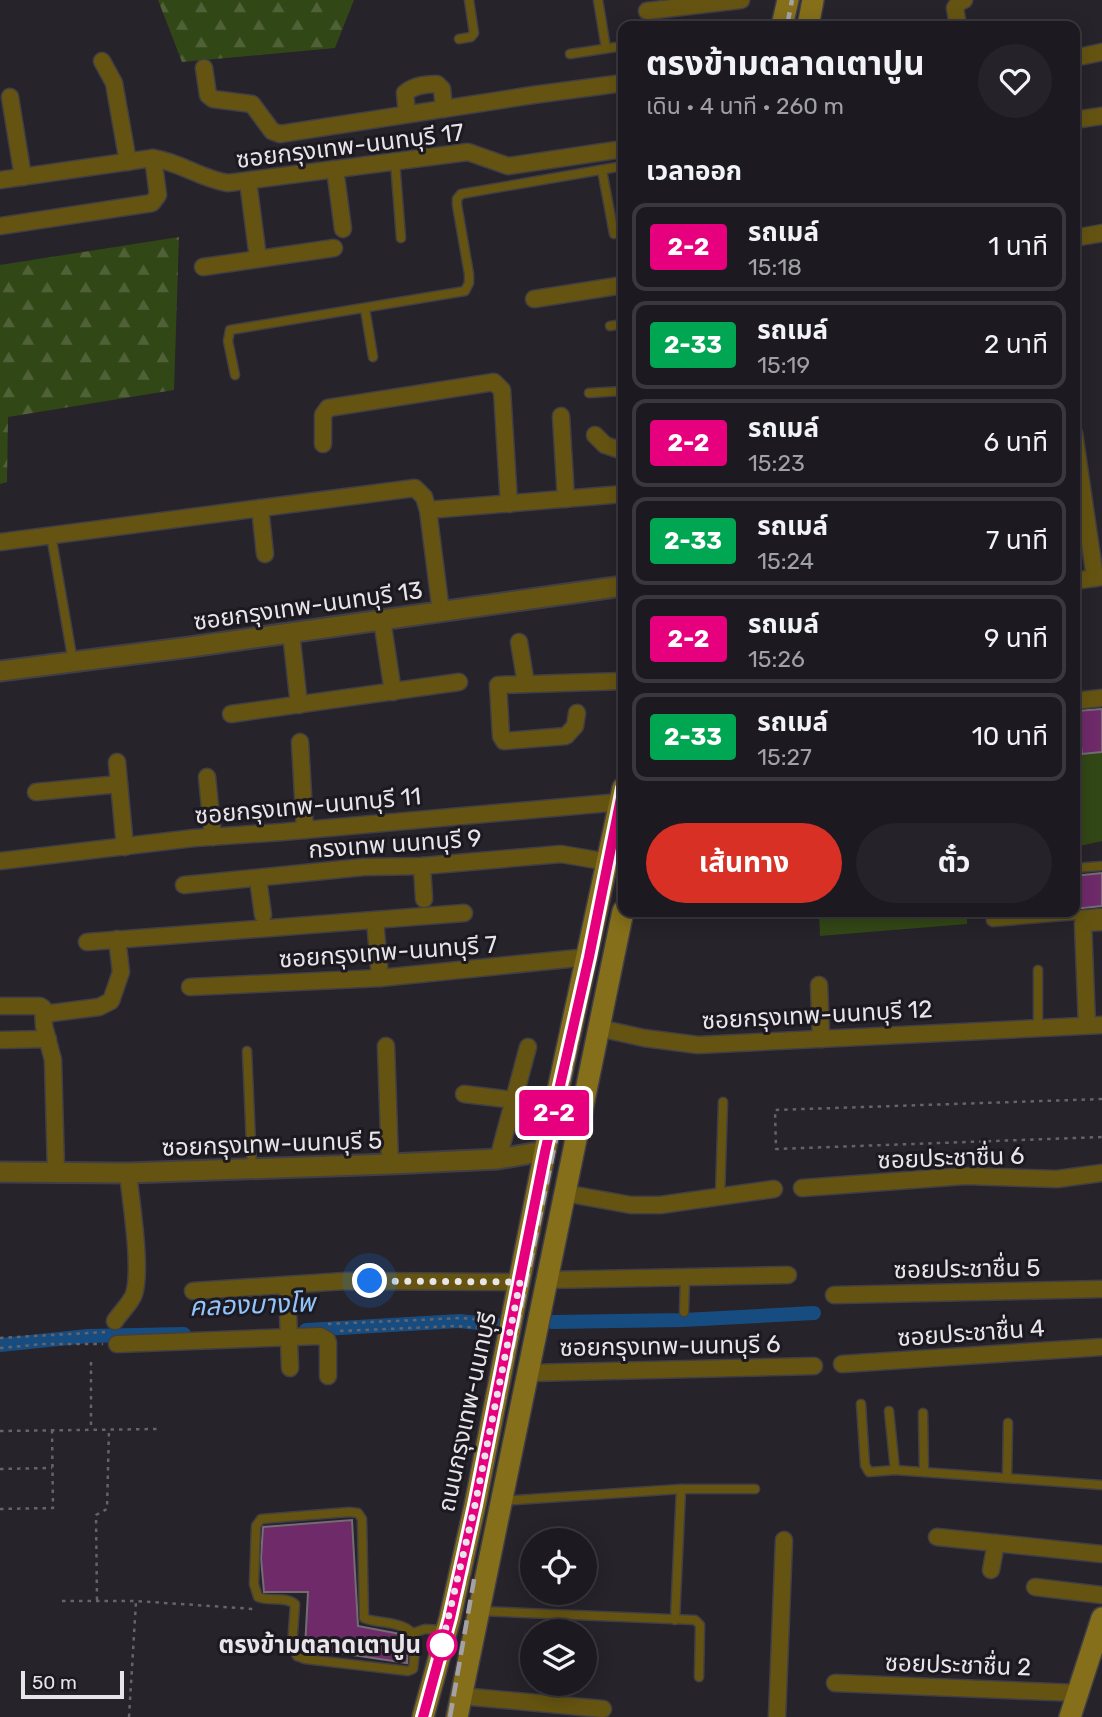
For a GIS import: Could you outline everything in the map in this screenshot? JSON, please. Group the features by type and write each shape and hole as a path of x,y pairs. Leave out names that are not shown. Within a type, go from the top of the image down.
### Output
{"main road":[{"path":"783,21 788,0"},
{"path":"808,21 813,0"},
{"name":"ถนนกรุงเทพ-นนทบุรี","path":"423,1717 446,1630 618,814"},
{"name":"ถนนกรุงเทพ-นนทบุรี","path":"457,1717 622,917"},
{"path":"521,1278 547,1280"},
{"path":"1070,1717 1102,1618"}],"street":[{"path":"647,12 741,0"},
{"path":"957,21 956,8 958,2 964,0"},
{"path":"1080,56 1102,51"},
{"path":"102,61 114,83 128,162"},
{"path":"204,68 208,95 213,99 252,104 272,131 280,134 618,84"},
{"path":"407,114 405,93 428,84 437,84 442,89 444,109"},
{"path":"9,97 23,177"},
{"path":"1080,119 1102,116"},
{"name":"ซอยกรุงเทพ-นนทบุรี 17","path":"0,180 153,158 172,163 209,180 228,183 468,152 508,166 618,150"},
{"path":"0,226 152,203 158,195 153,158"},
{"path":"335,169 344,229"},
{"path":"248,181 258,258"},
{"path":"1080,237 1102,233"},
{"path":"202,267 334,248"},
{"path":"534,299 618,286"},
{"path":"323,444 323,415 328,408 494,382 502,390 509,504"},
{"path":"561,416 566,499"},
{"path":"594,435 605,445 618,449"},
{"path":"1080,469 1098,578 1080,580"},
{"path":"0,542 415,488 424,497 428,510 442,612"},
{"path":"428,510 618,494"},
{"path":"260,508 265,554"},
{"name":"ซอยกรุงเทพ-นนทบุรี 13","path":"0,671 618,587"},
{"path":"382,620 393,692"},
{"path":"291,633 299,705"},
{"path":"519,642 526,684"},
{"path":"578,713 575,726 566,736 504,741 500,726 498,685 618,681"},
{"path":"231,714 460,682"},
{"path":"1080,700 1102,698"},
{"path":"300,742 305,830"},
{"path":"117,762 125,847"},
{"path":"207,777 213,837"},
{"path":"36,792 119,784"},
{"name":"ซอยกรุงเทพ-นนทบุรี 11","path":"0,861 618,795"},
{"name":"กรงเทพ นนทบุรี 9","path":"184,884 364,867 422,866 561,854 608,862"},
{"path":"422,866 424,899"},
{"path":"258,879 263,915"},
{"path":"87,942 464,913"},
{"path":"375,920 380,978"},
{"path":"1094,1025 1083,923 1102,922"},
{"path":"44,1014 99,1007 111,1001 121,972 117,939"},
{"name":"ซอยกรุงเทพ-นนทบุรี 7","path":"190,986 380,978 589,957"},
{"path":"819,985 821,1039"},
{"path":"0,1006 40,1006 44,1014 53,1060 57,1172"},
{"name":"ซอยกรุงเทพ-นนทบุรี 12","path":"599,1028 644,1038 698,1045 1094,1025"},
{"path":"0,1040 48,1039"},
{"path":"386,1045 390,1164"},
{"path":"498,1159 528,1047"},
{"path":"464,1094 514,1100"},
{"name":"ซอยกรุงเทพ-นนทบุรี 5","path":"0,1172 128,1173 390,1164 498,1159 545,1152"},
{"path":"115,1321 134,1295 135,1284 128,1173"},
{"name":"ซอยประชาชื่น 6","path":"802,1188 965,1176 1057,1179 1102,1173"},
{"path":"564,1193 631,1205 660,1205 774,1189"},
{"path":"547,1280 788,1275"},
{"path":"193,1291 345,1281 521,1278"},
{"path":"287,1285 290,1367"},
{"name":"ซอยประชาชื่น 5","path":"834,1295 1102,1289"},
{"path":"117,1344 288,1333 320,1336 327,1339 328,1343 328,1376"},
{"name":"ซอยประชาชื่น 4","path":"842,1364 1102,1347"},
{"name":"ซอยกรุงเทพ-นนทบุรี 6","path":"528,1373 814,1366"},
{"path":"937,1537 1102,1554"},
{"path":"777,1717 784,1540"},
{"path":"991,1570 996,1543"},
{"path":"1035,1587 1102,1595"},
{"name":"ซอยประชาชื่น 2","path":"835,1683 1078,1693"},
{"path":"461,1696 603,1709"}],"lane":[{"path":"459,39 471,37 474,33 469,0"},
{"path":"598,0 606,48"},
{"path":"570,54 618,47"},
{"path":"395,162 401,238"},
{"path":"235,375 228,341 230,330 466,291 469,274 457,205 461,194 618,167"},
{"path":"602,170 614,234"},
{"path":"365,309 373,357"},
{"path":"610,326 618,325"},
{"path":"589,393 618,391"},
{"path":"51,535 73,662"},
{"path":"1080,868 1102,866"},
{"path":"1080,915 1102,913"},
{"path":"992,917 993,922 1054,917"},
{"path":"1038,970 1038,1028"},
{"path":"247,1051 253,1168"},
{"path":"720,1196 723,1102"},
{"path":"684,1312 685,1278"},
{"path":"861,1404 869,1472 895,1470 1102,1485"},
{"path":"889,1411 895,1470"},
{"path":"923,1413 924,1472"},
{"path":"1007,1478 1008,1423"},
{"path":"675,1620 681,1489"},
{"path":"502,1500 681,1489 755,1489"},
{"path":"358,1513 362,1519 365,1618 405,1627 413,1633 416,1641 413,1669 408,1671 297,1656 292,1646 295,1604 290,1600 266,1600 258,1597 254,1584 256,1526 261,1519 358,1513"},
{"path":"477,1611 695,1620 700,1625 699,1677"},
{"path":"413,1633 425,1629 446,1630"}],"path":[{"path":"1102,1099 775,1110 776,1150 1102,1138"},
{"path":"320,1336 330,1332 456,1326 511,1329"},
{"path":"0,1348 44,1344 117,1344"},
{"path":"91,1362 91,1429"},
{"path":"96,1600 96,1515 107,1508 108,1429"},
{"path":"0,1431 157,1429"},
{"path":"0,1509 53,1508 52,1430"},
{"path":"0,1469 52,1468"},
{"path":"62,1601 136,1601 263,1609"},
{"path":"129,1717 136,1601"}],"green space":[{"path":"158,0 354,0 335,48 182,62"},
{"path":"179,237 174,390 8,417 7,482 0,484 0,265"},
{"path":"1102,751 1102,841 1080,846 1080,753"},
{"path":"819,917 967,917 967,924 820,936"}],"building":[{"path":"1102,709 1102,752 1082,754 1080,711"},
{"path":"1102,873 1102,906 1080,908 1080,875"},
{"path":"352,1520 358,1626 405,1635 408,1642 407,1663 305,1648 308,1592 264,1592 261,1558 263,1527"}],"waterway":[{"name":"คลองบางโพ","path":"552,1322 683,1320 814,1313"},
{"name":"คลองบางโพ","path":"306,1330 459,1321 507,1326"},
{"name":"คลองบางโพ","path":"0,1345 88,1336 184,1334"}],"railway":[{"path":"788,21 792,0"},
{"path":"428,1717 465,1579 618,839"},
{"path":"450,1717 475,1574"}],"bus line":[{"name":"2-2","path":"423,1717 450,1618 475,1505 545,1152 618,813"}],"place":[{"name":"ตรงข้ามตลาดเตาปูน","path":"442,1645"}],"route":[{"path":"370,1281 520,1282 475,1505 439,1657 442,1645"}]}
